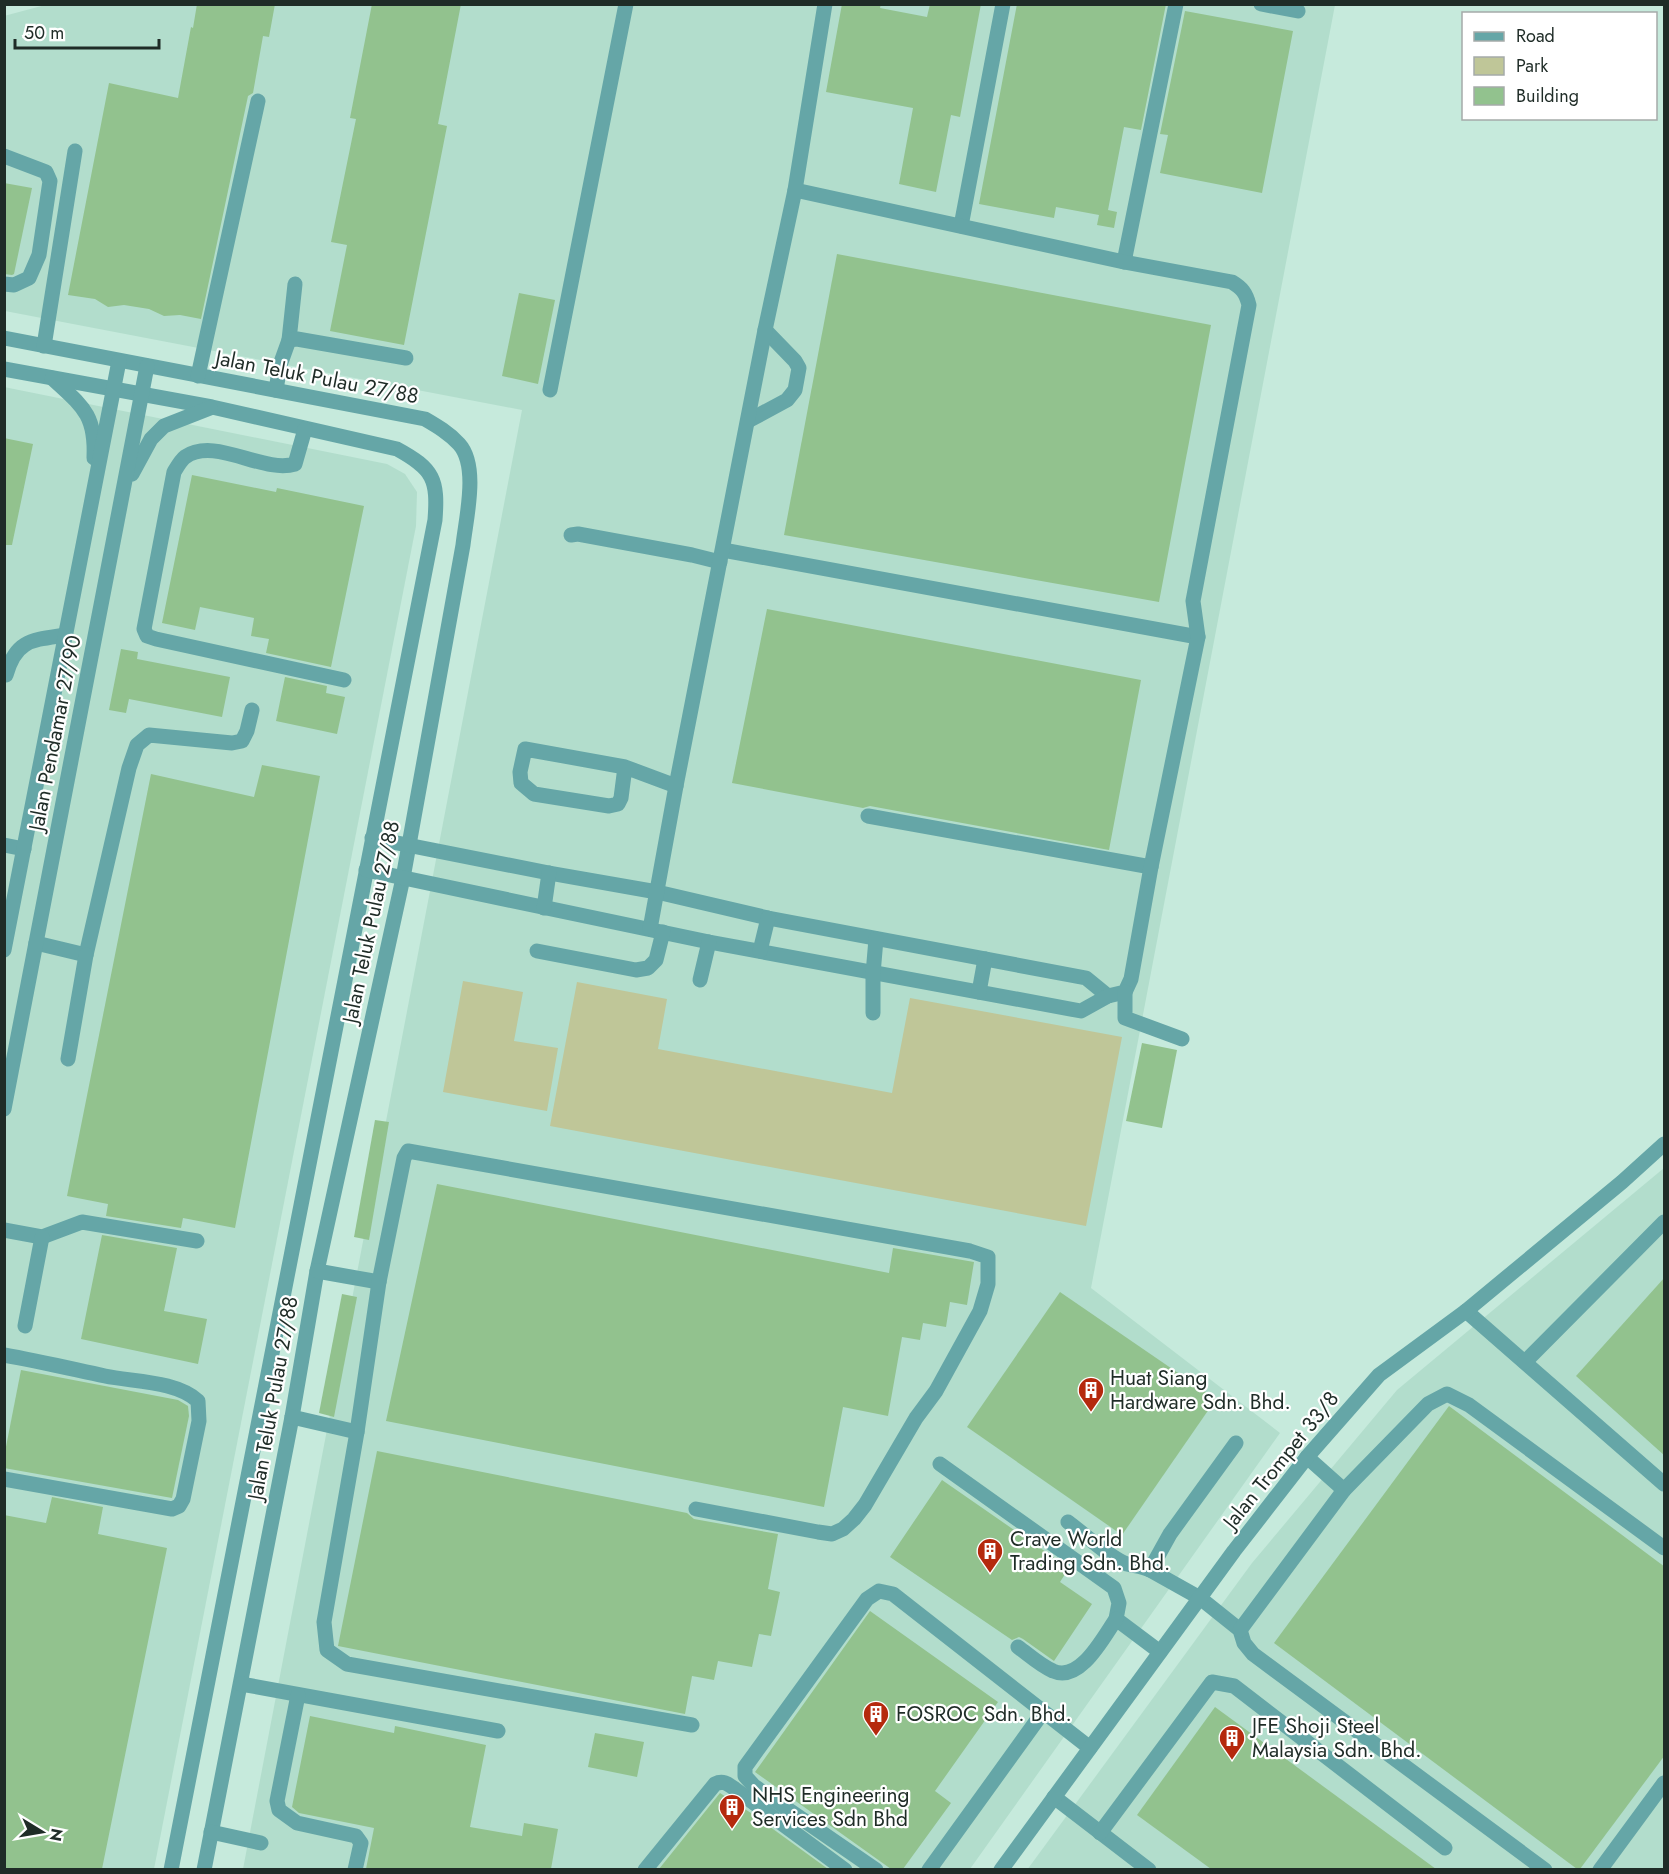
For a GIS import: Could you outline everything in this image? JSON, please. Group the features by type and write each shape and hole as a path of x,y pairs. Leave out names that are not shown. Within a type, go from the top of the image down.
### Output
{"street":[{"path":"550,390 626,4"},
{"path":"537,951 636,970 648,968 656,960 657,892 765,330 795,190 825,4"},
{"path":"961,226 1003,4"},
{"path":"1124,262 1176,4"},
{"path":"1261,4 1298,11"},
{"path":"198,376 258,101"},
{"path":"44,346 75,151"},
{"path":"4,156 46,172 50,181 39,255 28,278 14,285 4,284"},
{"path":"795,190 1124,262 1232,282 1247,296 1249,305 1193,601 1198,637 1151,867 1131,979 1125,992 1125,1017 1129,1021 1182,1039"},
{"path":"276,390 280,365 290,340 295,284"},
{"path":"748,421 787,400 795,390 799,368 765,330"},
{"name":"Jalan Teluk Pulau 27/88","path":"4,338 425,419 446,431 461,446 468,464 470,489 463,545 403,878 317,1271 292,1417 204,1869"},
{"path":"290,340 297,339 406,358"},
{"name":"Jalan Pendamar 27/90","path":"4,951 119,361"},
{"name":"Jalan Pendamar 27/90","path":"4,1109 147,366"},
{"name":"Jalan Teluk Pulau 27/88","path":"4,369 212,407 397,449 417,460 431,475 437,495 435,520 171,1869"},
{"path":"51,377 90,418 94,451 93,494"},
{"path":"122,495 141,455 151,439 164,426 212,407"},
{"path":"305,429 295,464 286,467 273,466 227,453 200,451 185,457 174,471 144,630 147,636 156,639 344,680"},
{"path":"571,535 578,534 692,555 721,556 1198,637"},
{"path":"6,675 11,658 20,647 35,640 66,635"},
{"path":"68,1059 86,955 129,768 137,745 149,735 232,743 242,741 252,710"},
{"path":"625,767 621,798 618,804 609,806 534,794 521,783 520,772 525,749 625,767 676,786"},
{"path":"868,816 1151,867"},
{"path":"372,838 657,892 768,918 1086,978 1108,996"},
{"path":"4,845 24,849"},
{"path":"366,870 710,942 1081,1011 1108,996 1125,992"},
{"path":"544,908 549,873"},
{"path":"760,951 768,918"},
{"path":"873,1012 876,939"},
{"path":"700,980 710,942"},
{"path":"36,943 86,955"},
{"path":"979,992 985,959"},
{"name":"Jalan Trompet 33/8","path":"1001,1869 1200,1598 1307,1457 1380,1375 1466,1311 1665,1144"},
{"path":"692,1725 347,1664 327,1650 324,1622 357,1432 379,1282 404,1158 408,1151 970,1251 988,1257 988,1284 980,1311 967,1339 936,1391 916,1418 865,1505 843,1529 832,1534 696,1509"},
{"path":"4,1230 42,1237 82,1222 197,1241"},
{"path":"1525,1362 1665,1222"},
{"path":"26,1326 42,1237"},
{"path":"317,1271 379,1282"},
{"path":"1466,1311 1665,1484"},
{"path":"4,1479 172,1509 179,1506 183,1500 199,1421 198,1401 190,1393 176,1388 5,1359"},
{"path":"1240,1630 1344,1490 1428,1404 1447,1394 1469,1406 1665,1548"},
{"path":"292,1417 357,1432"},
{"path":"1150,1570 1170,1534 1236,1443"},
{"path":"1307,1457 1344,1490"},
{"path":"940,1464 1114,1588 1119,1603 1116,1619 1084,1663 1074,1672 1064,1674 1052,1671 1018,1647"},
{"path":"1068,1522 1114,1557 1127,1564 1139,1565 1150,1570 1200,1598 1240,1630 1244,1643 1253,1654 1545,1869"},
{"path":"876,1869 754,1786 745,1776 745,1767 867,1599 879,1591 893,1594 1090,1748"},
{"path":"1116,1619 1160,1652"},
{"path":"1100,1833 1212,1682 1234,1686 1444,1848"},
{"path":"241,1684 498,1731"},
{"path":"298,1695 277,1801 279,1809 297,1823 356,1836 361,1844 355,1869"},
{"path":"929,1869 1043,1712"},
{"path":"645,1869 715,1784 720,1781 735,1788 845,1869"},
{"path":"1600,1869 1665,1783"},
{"path":"1054,1797 1149,1869"},
{"path":"211,1832 261,1843"}],"shaded area":[{"path":"49,4 1335,5 1091,1288 1280,1433 970,1869 243,1869 522,410 5,311 4,16"},
{"path":"4,387 387,464 405,474 417,492 416,526 154,1869 5,1869"},
{"path":"1664,1168 1664,1866 1662,1869 1027,1870 1252,1563 1397,1390"}],"green space":[{"path":"463,981 523,992 514,1041 558,1048 547,1111 443,1092"},
{"path":"577,982 667,999 658,1049 892,1093 910,998 1122,1037 1086,1226 550,1126"}],"building":[{"path":"197,4 275,4 269,37 263,36 253,93 248,96 201,319 180,315 164,316 149,309 124,305 108,307 95,299 68,295 109,83 178,98"},
{"path":"372,4 461,4 438,124 447,126 404,345 330,331 347,245 331,242 356,119 350,118"},
{"path":"842,4 881,4 880,8 927,17 930,4 981,4 960,117 951,115 936,192 899,184 913,108 826,92"},
{"path":"1017,4 1166,4 1141,130 1124,127 1108,210 1117,212 1114,228 1097,225 1099,215 1056,207 1054,218 979,204"},
{"path":"1185,11 1293,31 1262,193 1160,173 1168,135 1160,134"},
{"path":"4,183 32,188 12,275 4,274"},
{"path":"837,254 1211,325 1159,602 784,535"},
{"path":"519,293 555,300 538,384 502,376"},
{"path":"4,438 33,444 12,545 4,545"},
{"path":"192,475 276,492 277,488 364,506 331,667 266,653 269,639 251,636 254,618 200,607 195,630 162,623"},
{"path":"767,609 1141,680 1109,850 732,783"},
{"path":"121,649 138,652 137,659 230,677 222,717 129,699 126,713 109,710"},
{"path":"285,677 327,686 326,693 345,697 337,734 276,721"},
{"path":"262,765 320,776 235,1228 183,1218 181,1228 106,1216 108,1204 67,1196 151,774 254,797"},
{"path":"1142,1043 1177,1050 1162,1128 1126,1121"},
{"path":"375,1120 389,1122 369,1240 354,1237"},
{"path":"437,1184 889,1273 893,1248 974,1262 967,1305 950,1302 946,1327 923,1323 920,1340 902,1337 888,1416 843,1407 824,1507 386,1421"},
{"path":"102,1235 177,1248 164,1311 207,1319 198,1364 81,1339"},
{"path":"1665,1277 1665,1456 1576,1376"},
{"name":"Huat Siang Hardware Sdn. Bhd.","path":"1060,1292 1216,1399 1122,1535 967,1427"},
{"path":"342,1294 357,1297 334,1417 319,1413"},
{"path":"21,1370 178,1400 188,1406 189,1416 172,1498 4,1468 4,1457"},
{"path":"1449,1406 1665,1567 1665,1755 1580,1869 1274,1643"},
{"path":"377,1451 687,1513 694,1519 778,1534 768,1589 780,1592 771,1636 759,1634 752,1667 718,1661 714,1680 692,1676 685,1714 338,1646"},
{"name":"Crave World Trading Sdn. Bhd.","path":"942,1480 1069,1568 1060,1582 1092,1604 1054,1661 1019,1637 1012,1640 890,1557"},
{"path":"52,1497 103,1507 98,1534 167,1548 102,1869 4,1869 4,1515 46,1523"},
{"name":"FOSROC Sdn. Bhd.","path":"870,1611 998,1702 935,1791 951,1803 903,1869 891,1869 755,1772"},
{"name":"JFE Shoji Steel Malaysia Sdn. Bhd.","path":"1215,1707 1436,1869 1211,1869 1137,1815"},
{"path":"310,1716 394,1733 395,1726 486,1745 470,1827 522,1836 524,1823 558,1829 551,1869 366,1869 374,1828 299,1813 292,1807"},
{"path":"595,1733 644,1742 637,1777 588,1767"},
{"name":"NHS Engineering Services Sdn Bhd","path":"720,1793 751,1813 828,1869 659,1869"}],"place":[{"name":"Huat Siang Hardware Sdn. Bhd.","path":"1091,1413"},
{"name":"Crave World Trading Sdn. Bhd.","path":"990,1574"},
{"name":"FOSROC Sdn. Bhd.","path":"876,1737"},
{"name":"JFE Shoji Steel Malaysia Sdn. Bhd.","path":"1232,1761"},
{"name":"NHS Engineering Services Sdn Bhd","path":"732,1830"}]}
